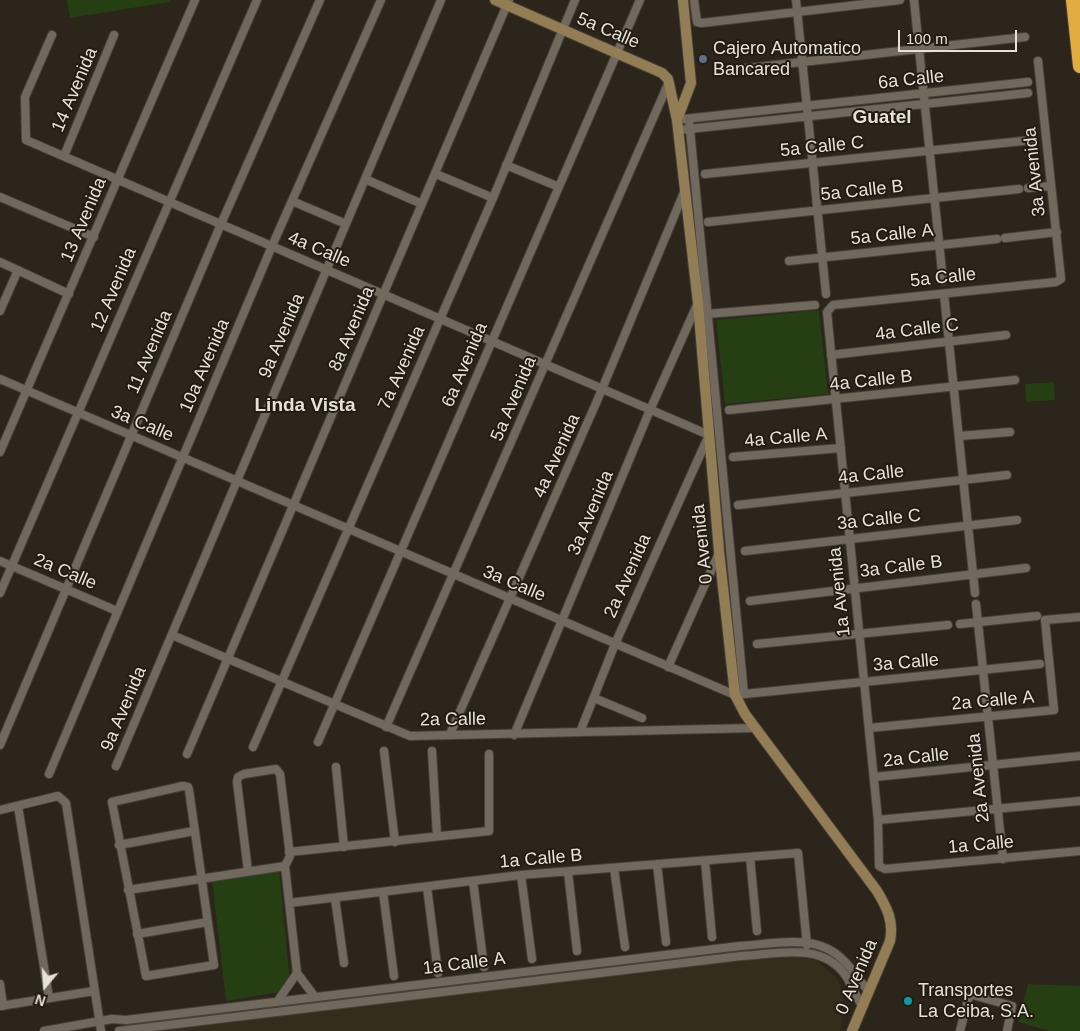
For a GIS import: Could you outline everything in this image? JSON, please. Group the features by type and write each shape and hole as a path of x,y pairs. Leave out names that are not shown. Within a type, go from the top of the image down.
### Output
{"highway":[{"path":"1073,0 1080,66"}],"street":[{"name":"13 Avenida","path":"0,452 196,0"},
{"name":"12 Avenida","path":"0,593 168,201 257,0"},
{"name":"11 Avenida","path":"0,745 130,435 320,0"},
{"name":"10a Avenida","path":"50,774 272,246 381,0"},
{"name":"9a Avenida","path":"116,766 441,0"},
{"name":"5a Calle","path":"495,0 508,3 562,29 662,72 669,82"},
{"name":"7a Avenida","path":"253,747 347,528 493,198 575,0"},
{"name":"6a Avenida","path":"318,742 640,0"},
{"name":"0 Avenida","path":"683,0 691,83 682,126 685,188 698,303 719,551 739,694 745,714 877,891 889,910 892,928 890,941 852,1031"},
{"path":"694,0 697,22 900,0"},
{"path":"796,0 826,294"},
{"path":"914,0 943,281"},
{"name":"8a Avenida","path":"187,754 508,3"},
{"name":"4a Calle","path":"52,35 25,97 26,140 709,436"},
{"name":"14 Avenida","path":"64,156 114,36"},
{"path":"740,69 1025,37"},
{"name":"3a Avenida","path":"1038,61 1061,279"},
{"path":"669,82 682,126"},
{"name":"5a Avenida","path":"386,727 669,82"},
{"name":"6a Calle","path":"682,126 688,119 1028,82"},
{"name":"6a Calle","path":"682,126 808,116 1028,93"},
{"name":"0 Avenida","path":"682,126 707,314 739,694"},
{"name":"5a Calle C","path":"705,174 1032,140"},
{"path":"506,165 559,187"},
{"path":"436,174 493,198"},
{"path":"365,179 422,204"},
{"name":"5a Calle B","path":"708,222 1051,186"},
{"name":"4a Avenida","path":"450,734 601,388 685,188"},
{"path":"0,196 94,237"},
{"path":"292,201 346,224"},
{"name":"5a Calle A","path":"789,261 1057,232"},
{"path":"0,262 69,294"},
{"path":"0,311 18,270"},
{"name":"5a Calle","path":"828,308 833,305 1056,282 1061,279"},
{"path":"944,294 975,594"},
{"name":"3a Avenida","path":"514,735 650,410 698,303"},
{"path":"707,314 815,305"},
{"name":"1a Avenida","path":"828,308 840,448 878,820 879,866 885,870"},
{"name":"4a Calle C","path":"831,355 1006,335"},
{"name":"3a Calle","path":"0,380 668,667 739,694 1040,664"},
{"name":"4a Calle B","path":"730,410 1015,380"},
{"path":"959,436 1010,432"},
{"name":"2a Avenida","path":"580,732 615,644 709,436"},
{"name":"4a Calle A","path":"733,457 840,448"},
{"name":"4a Calle","path":"738,505 1007,475"},
{"name":"3a Calle C","path":"745,551 1017,520"},
{"path":"668,667 719,551"},
{"name":"2a Calle","path":"0,561 117,611"},
{"name":"3a Calle B","path":"750,601 1026,568"},
{"name":"2a Avenida","path":"976,604 1003,858"},
{"path":"960,624 1037,616"},
{"name":"2a Calle A","path":"869,728 1054,710 1045,620 1080,617"},
{"path":"757,644 948,625"},
{"name":"2a Calle","path":"172,635 410,736 755,728"},
{"path":"594,698 642,718"},
{"path":"384,751 395,842"},
{"path":"432,751 437,836"},
{"path":"289,852 488,831 489,754"},
{"name":"2a Calle","path":"874,777 1080,756"},
{"path":"336,767 344,846"},
{"path":"248,871 237,782 238,777 244,774 271,769 276,770 280,774 289,852 288,862 285,866 297,974 315,997"},
{"path":"188,786 194,831 214,961 210,968 146,976 112,802 188,786"},
{"path":"0,810 58,796 66,803 101,1031"},
{"path":"878,820 1080,801"},
{"path":"18,806 49,998"},
{"path":"120,845 194,831"},
{"name":"1a Calle","path":"885,870 1080,851"},
{"name":"1a Calle B","path":"289,903 521,876 798,853 806,942"},
{"path":"750,857 758,931"},
{"path":"705,860 712,937"},
{"path":"657,864 666,942"},
{"path":"128,890 285,866"},
{"path":"614,868 625,947"},
{"path":"568,872 577,952"},
{"path":"521,876 532,959"},
{"path":"473,881 484,967"},
{"path":"427,887 438,973"},
{"path":"383,892 394,976"},
{"path":"335,898 344,963"},
{"path":"137,934 208,922"},
{"path":"806,942 808,952"},
{"name":"1a Calle A","path":"44,1031 99,1022 740,946 806,942 828,948 837,954 869,991"},
{"path":"740,946 741,956"},
{"name":"1a Calle A","path":"119,1031 741,956 808,952 820,955 839,968 862,1007"},
{"path":"277,1002 297,974"},
{"path":"0,984 2,1006 94,991"},
{"path":"960,1031 969,996 973,995 1013,1007 1007,1031"},
{"path":"171,1014 172,1024"}],"shaded area":[{"path":"812,940 815,959 836,977 842,989 844,1006 840,1031 119,1031 118,1028"}],"green space":[{"path":"67,0 170,0 170,2 70,18"},
{"path":"819,310 828,394 725,404 716,320"},
{"path":"1054,382 1055,400 1026,402 1025,384"},
{"path":"279,870 290,982 281,992 226,1001 212,881"},
{"path":"1028,984 1080,986 1080,1031 1049,1031 1018,1022"}],"place":[{"name":"Cajero Automatico Bancared","path":"703,59"},
{"name":"Transportes La Ceiba, S.A.","path":"908,1001"}],"district":[{"name":"Guatel","path":"882,118"},
{"name":"Linda Vista","path":"305,406"}]}
